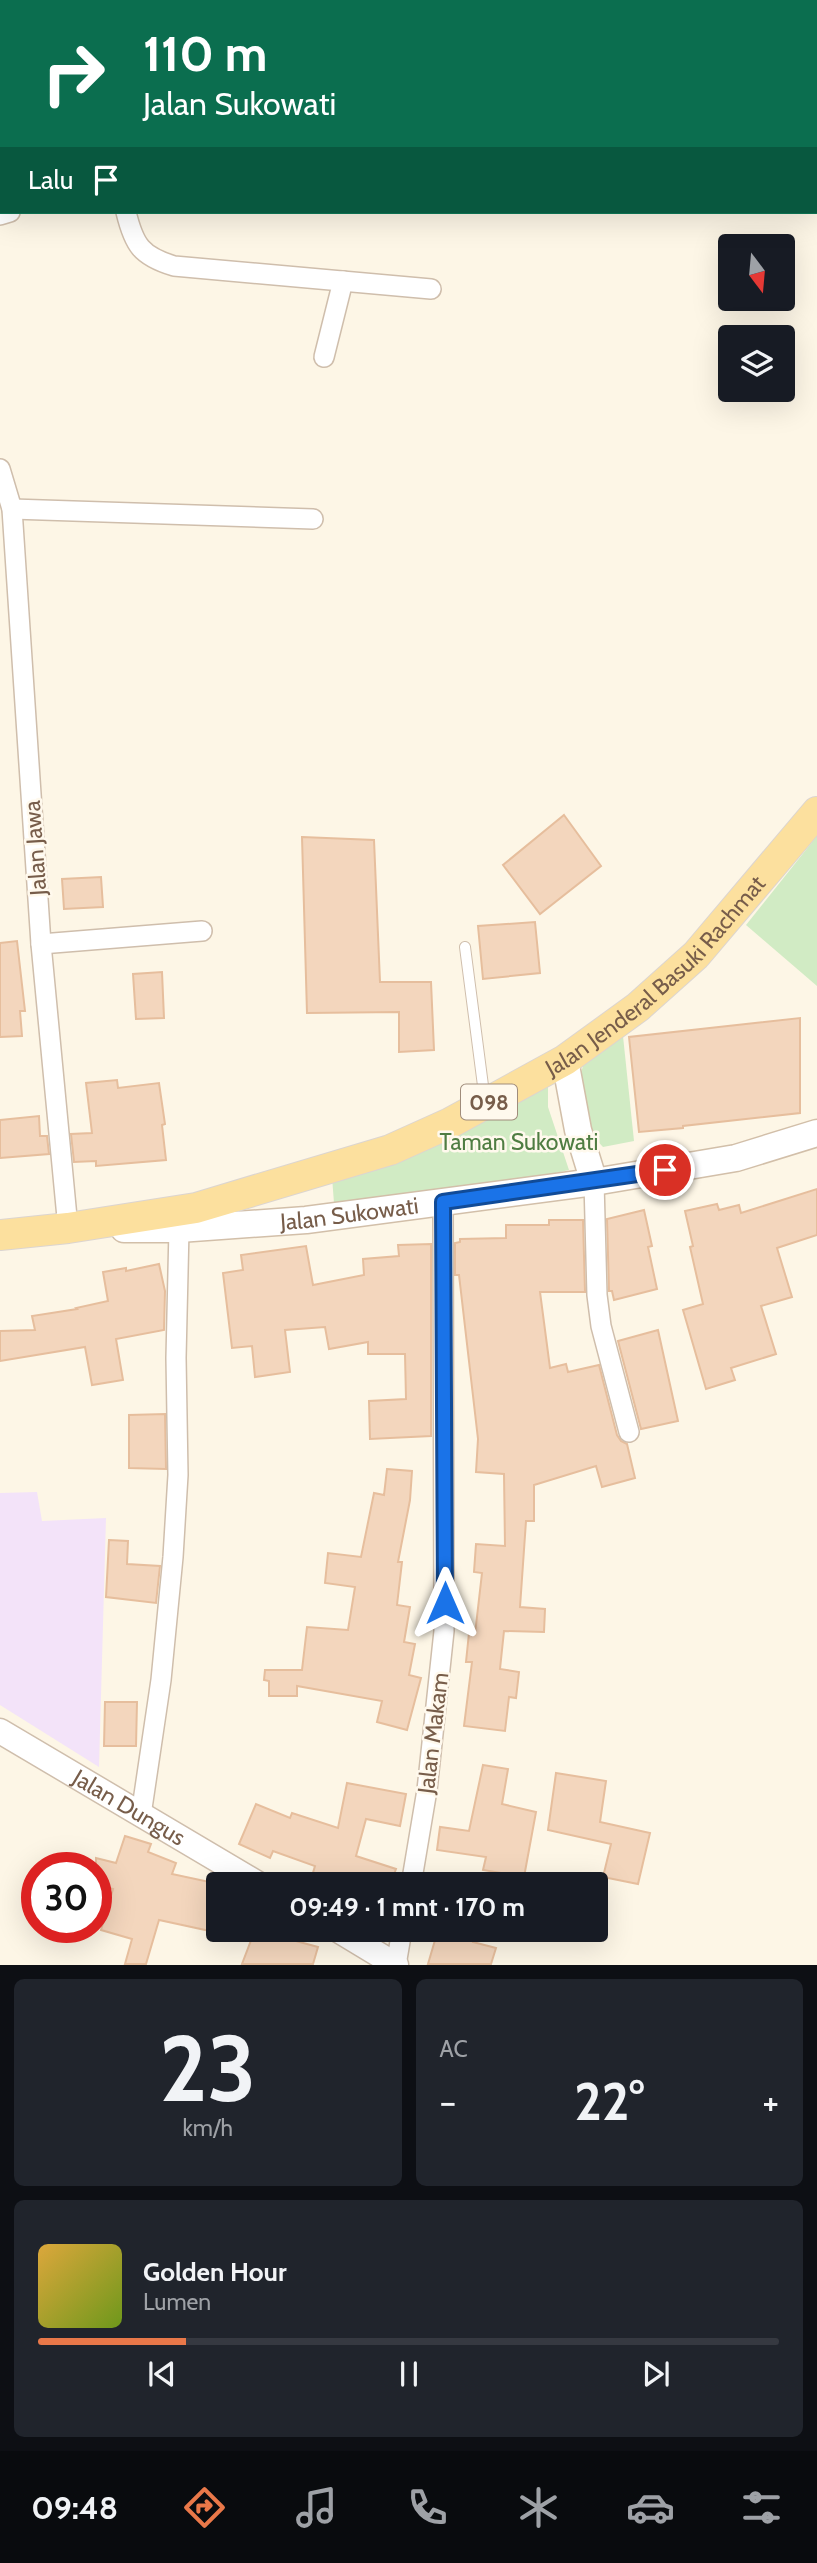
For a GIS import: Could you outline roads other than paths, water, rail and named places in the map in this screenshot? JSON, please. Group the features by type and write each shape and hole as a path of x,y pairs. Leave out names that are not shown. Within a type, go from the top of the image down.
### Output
{"main road":[{"name":"Jalan Jenderal Basuki Rachmat","path":"68,1228 196,1208 390,1150 486,1104 565,1060 638,1007 696,955 817,812"},
{"path":"565,1060 578,1130 594,1182"},
{"name":"Jalan Sukowati","path":"0,1235 68,1228 179,1229 306,1220 594,1182 736,1158 817,1133"}],"street":[{"path":"126,214 132,236 144,252 154,260 174,266 431,289"},
{"path":"324,357 343,281"},
{"name":"Jalan Jawa","path":"0,469 12,509 41,944 68,1228"},
{"path":"12,509 313,519"},
{"path":"41,944 202,931"},
{"path":"594,1182 597,1295 601,1326 629,1432"},
{"name":"Jalan Makam","path":"413,1872 427,1790 444,1630 443,1202"},
{"path":"141,1815 162,1680 173,1557 178,1475 176,1357 179,1229"},
{"name":"Jalan Dungus","path":"0,1731 238,1872"},
{"path":"358,1942 396,1965 400,1942"}],"lane":[{"path":"464,947 486,1104"}],"park label":[{"name":"Taman Sukowati","path":"519,1142"}]}
